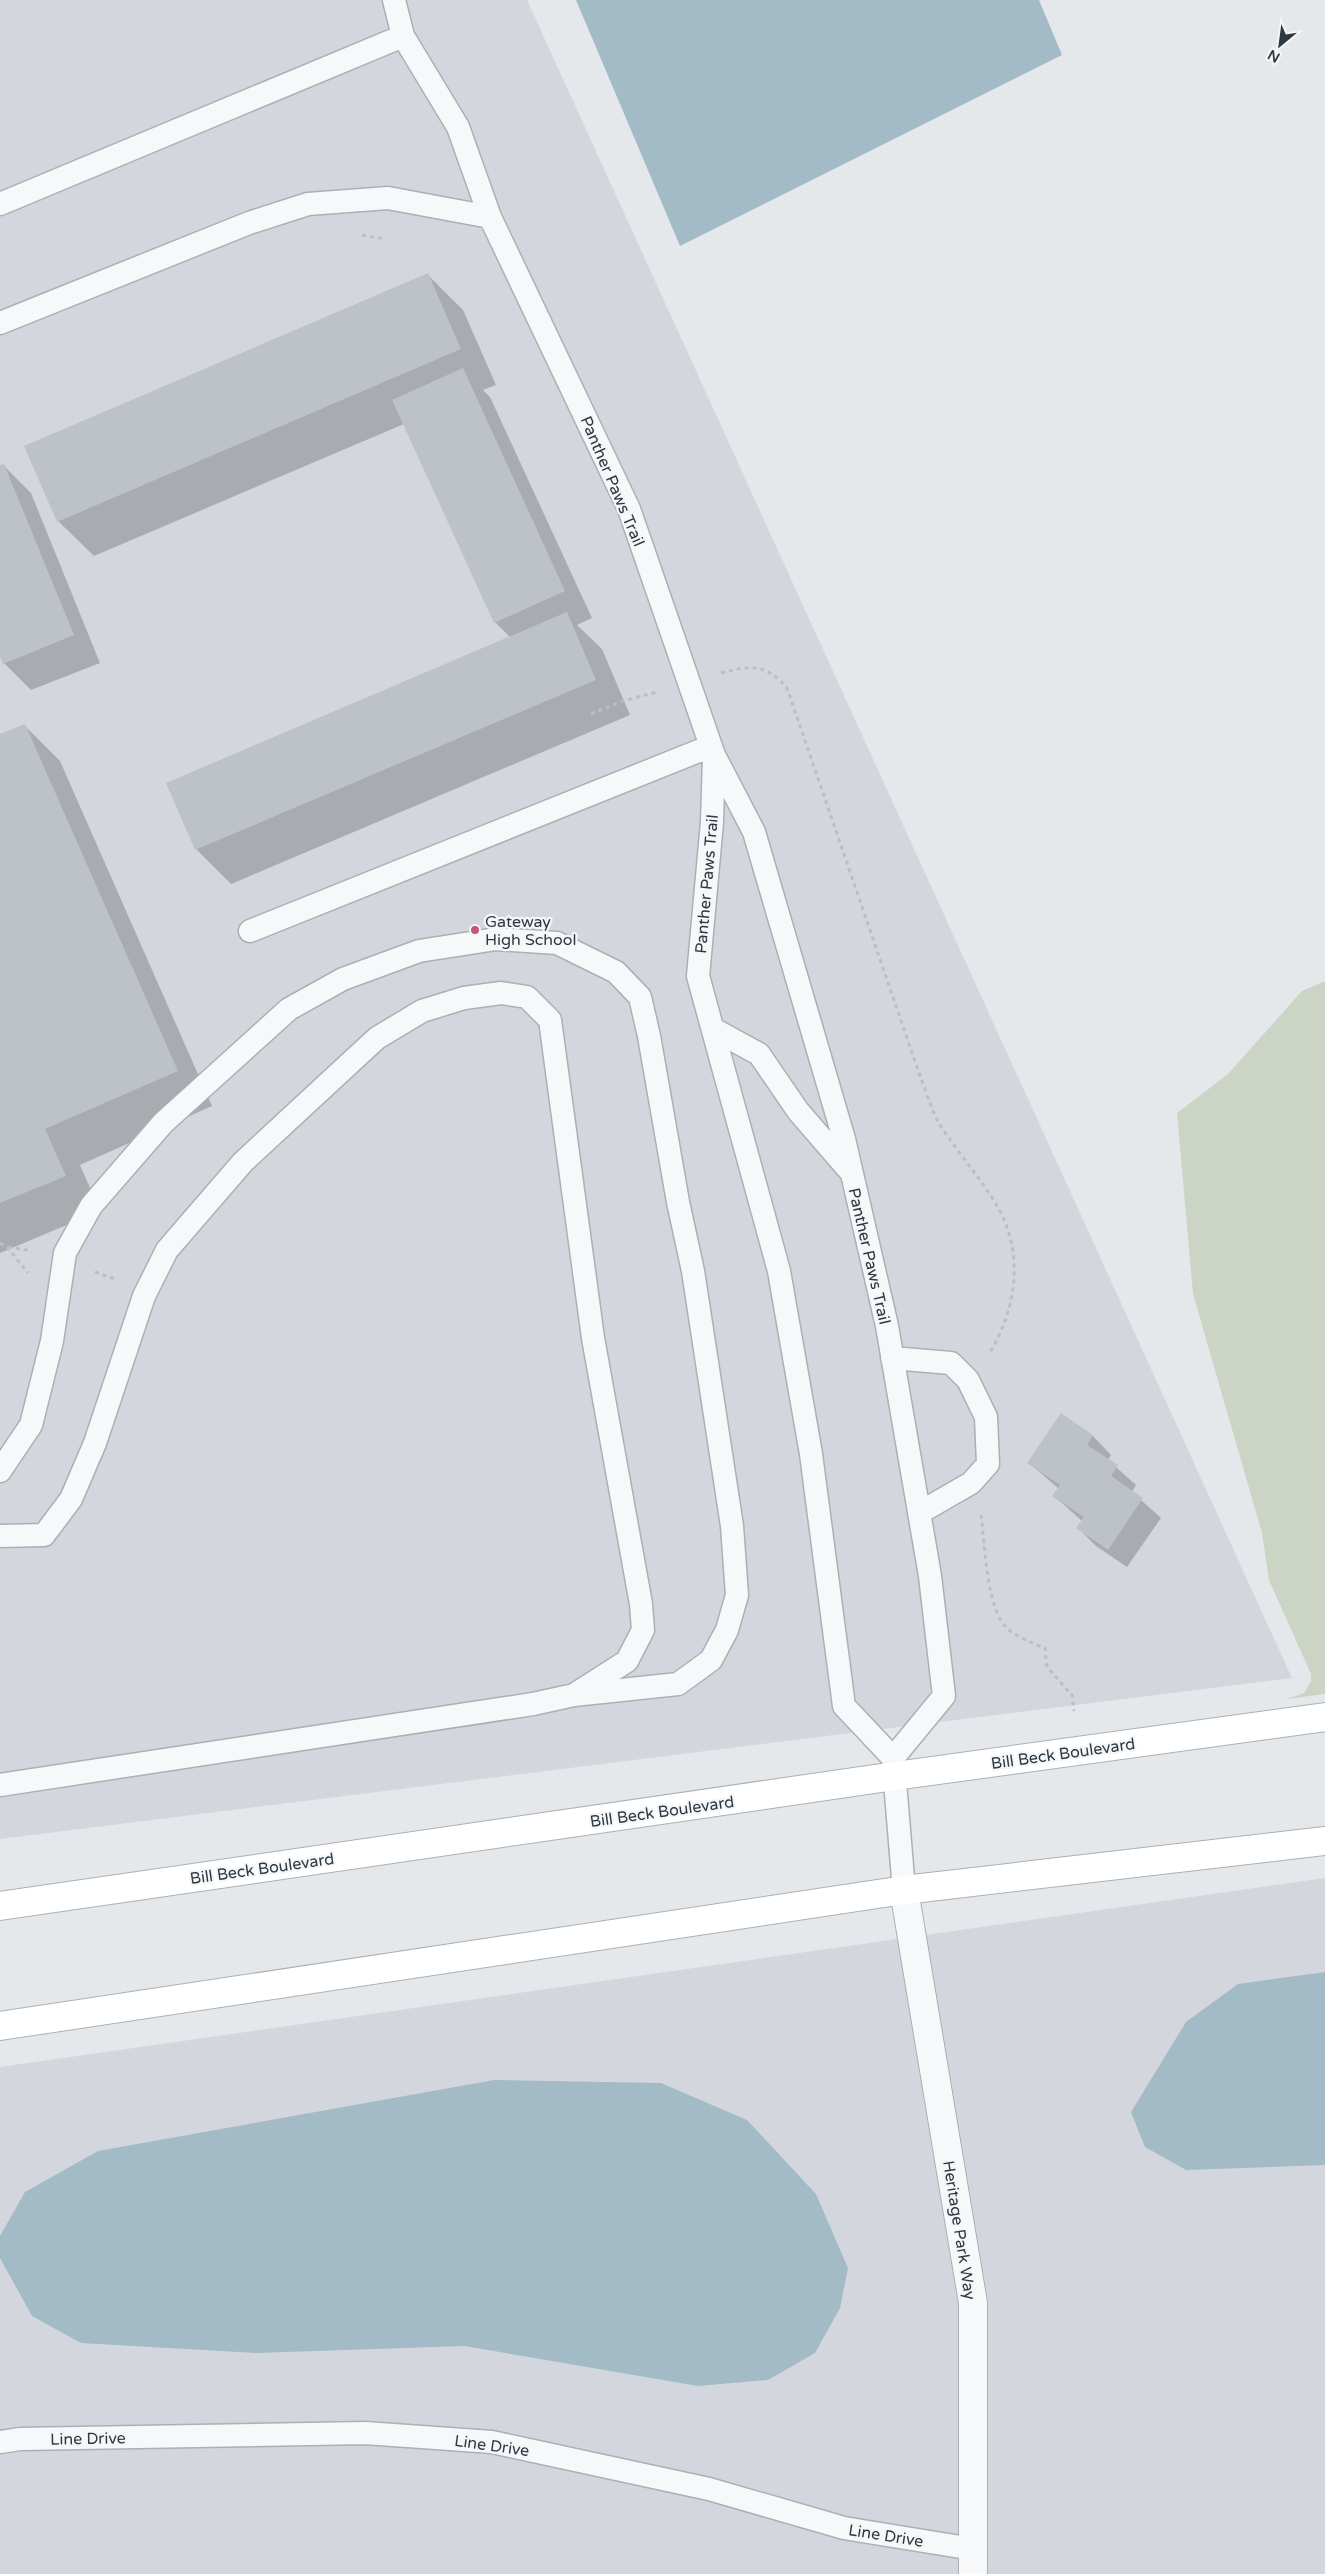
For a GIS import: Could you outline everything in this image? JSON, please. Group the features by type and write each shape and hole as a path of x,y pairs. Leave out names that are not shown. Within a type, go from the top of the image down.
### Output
{"street":[{"name":"Bill Beck Boulevard","path":"0,1906 894,1767 1325,1717"},
{"path":"0,2026 904,1890 1325,1841"},
{"name":"Heritage Park Way","path":"904,1890 973,2303 973,2561"}],"lane":[{"name":"Panther Paws Trail","path":"394,0 403,36 458,128 490,217 629,509 712,750 754,832 806,1006 851,1172 887,1326 930,1576 944,1696 894,1767 844,1706 811,1454 779,1271 698,976 712,822 712,750"},
{"path":"0,204 403,36"},
{"path":"0,323 249,223 308,204 388,198 490,217"},
{"path":"250,932 712,750"},
{"path":"0,1470 31,1425 52,1341 66,1253 91,1206 163,1123 289,1009 343,979 419,951 496,939 557,943 616,972 640,997 649,1036 678,1202 694,1272 732,1526 736,1595 727,1630 711,1660 678,1684 574,1695 533,1704 0,1785"},
{"path":"0,1536 44,1535 71,1499 95,1443 144,1296 167,1250 237,1169 377,1038 422,1011 464,998 501,993 527,998 550,1020 594,1338 641,1604 643,1630 626,1661 574,1695"},
{"path":"713,1029 759,1054 798,1111 851,1172"},
{"path":"892,1358 952,1363 968,1380 986,1417 988,1464 971,1483 919,1514"},
{"path":"894,1767 904,1890"},
{"name":"Line Drive","path":"0,2442 20,2439 365,2433 492,2442 709,2489 844,2528 973,2561"}],"path":[{"path":"591,714 624,701 730,671 760,667 775,674 787,688 920,1076 941,1127 1001,1214 1014,1256 1015,1284 1007,1321 980,1370 968,1380"},
{"path":"971,1483 979,1498 994,1608 1006,1628 1022,1638 1045,1648 1047,1667 1072,1695 1074,1712"}],"shaded area":[{"name":"Gateway High School","path":"0,0 527,0 1292,1678 0,1839"},
{"path":"1325,981 1325,1694 1287,1699 1304,1693 1311,1681 1311,1674 1269,1580 1262,1533 1193,1294 1177,1113 1228,1074 1302,991"},
{"path":"1325,1878 1325,2574 0,2574 0,2067"}],"water":[{"path":"576,0 1039,0 1062,55 680,246"},
{"path":"1325,1972 1325,2165 1186,2170 1145,2147 1131,2112 1186,2022 1238,1984"},
{"path":"494,2080 661,2083 747,2120 816,2194 848,2268 840,2308 815,2353 768,2380 698,2386 465,2346 256,2353 81,2343 32,2316 0,2258 0,2236 25,2192 98,2151"}],"building":[{"path":"428,273 461,349 57,522 24,446"},
{"path":"463,368 565,591 494,623 392,400"},
{"path":"4,464 74,635 3,664 0,657 0,465"},
{"path":"567,612 596,680 195,850 166,783"},
{"path":"25,724 178,1071 45,1129 66,1176 0,1203 0,734"},
{"path":"1061,1413 1093,1435 1087,1445 1118,1465 1111,1476 1143,1498 1108,1550 1076,1528 1084,1517 1052,1496 1060,1485 1027,1463"}],"place":[{"name":"Gateway High School","path":"475,930"}]}
